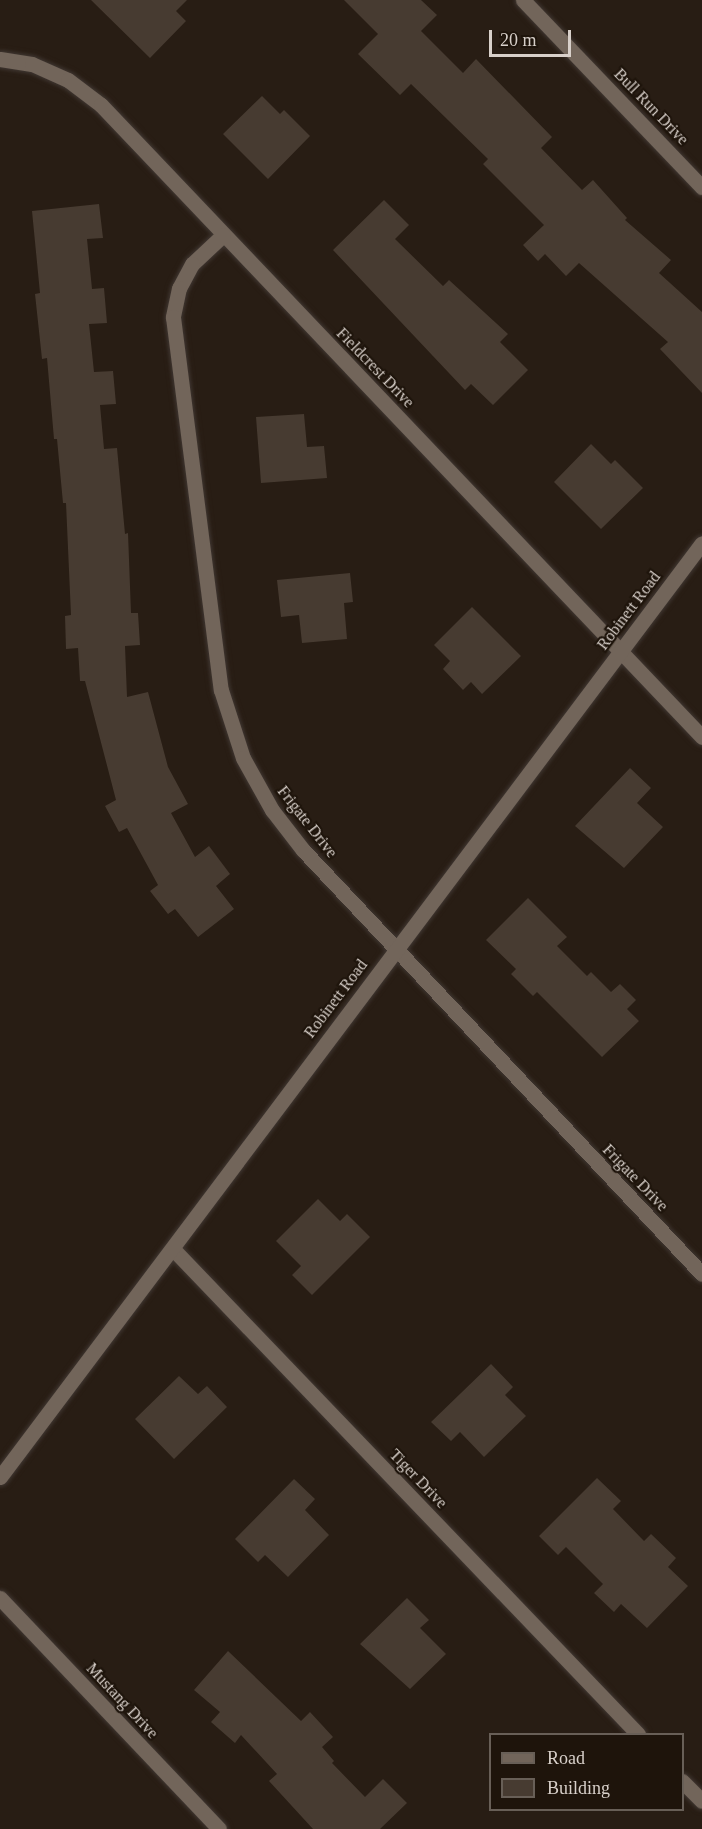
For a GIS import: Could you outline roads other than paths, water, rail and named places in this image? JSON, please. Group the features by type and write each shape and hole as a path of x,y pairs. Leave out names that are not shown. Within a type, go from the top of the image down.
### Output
{"street":[{"name":"Bull Run Drive","path":"523,0 702,187"},
{"name":"Fieldcrest Drive","path":"0,59 32,64 68,80 101,105 702,737"},
{"name":"Frigate Drive","path":"224,235 192,264 179,288 173,317 221,690 243,758 272,810 303,850 394,950 702,1274"},
{"name":"Robinett Road","path":"0,1477 702,543"},
{"name":"Tiger Drive","path":"173,1249 637,1733"},
{"name":"Mustang Drive","path":"0,1598 219,1829"},
{"path":"684,1783 702,1801"}]}
